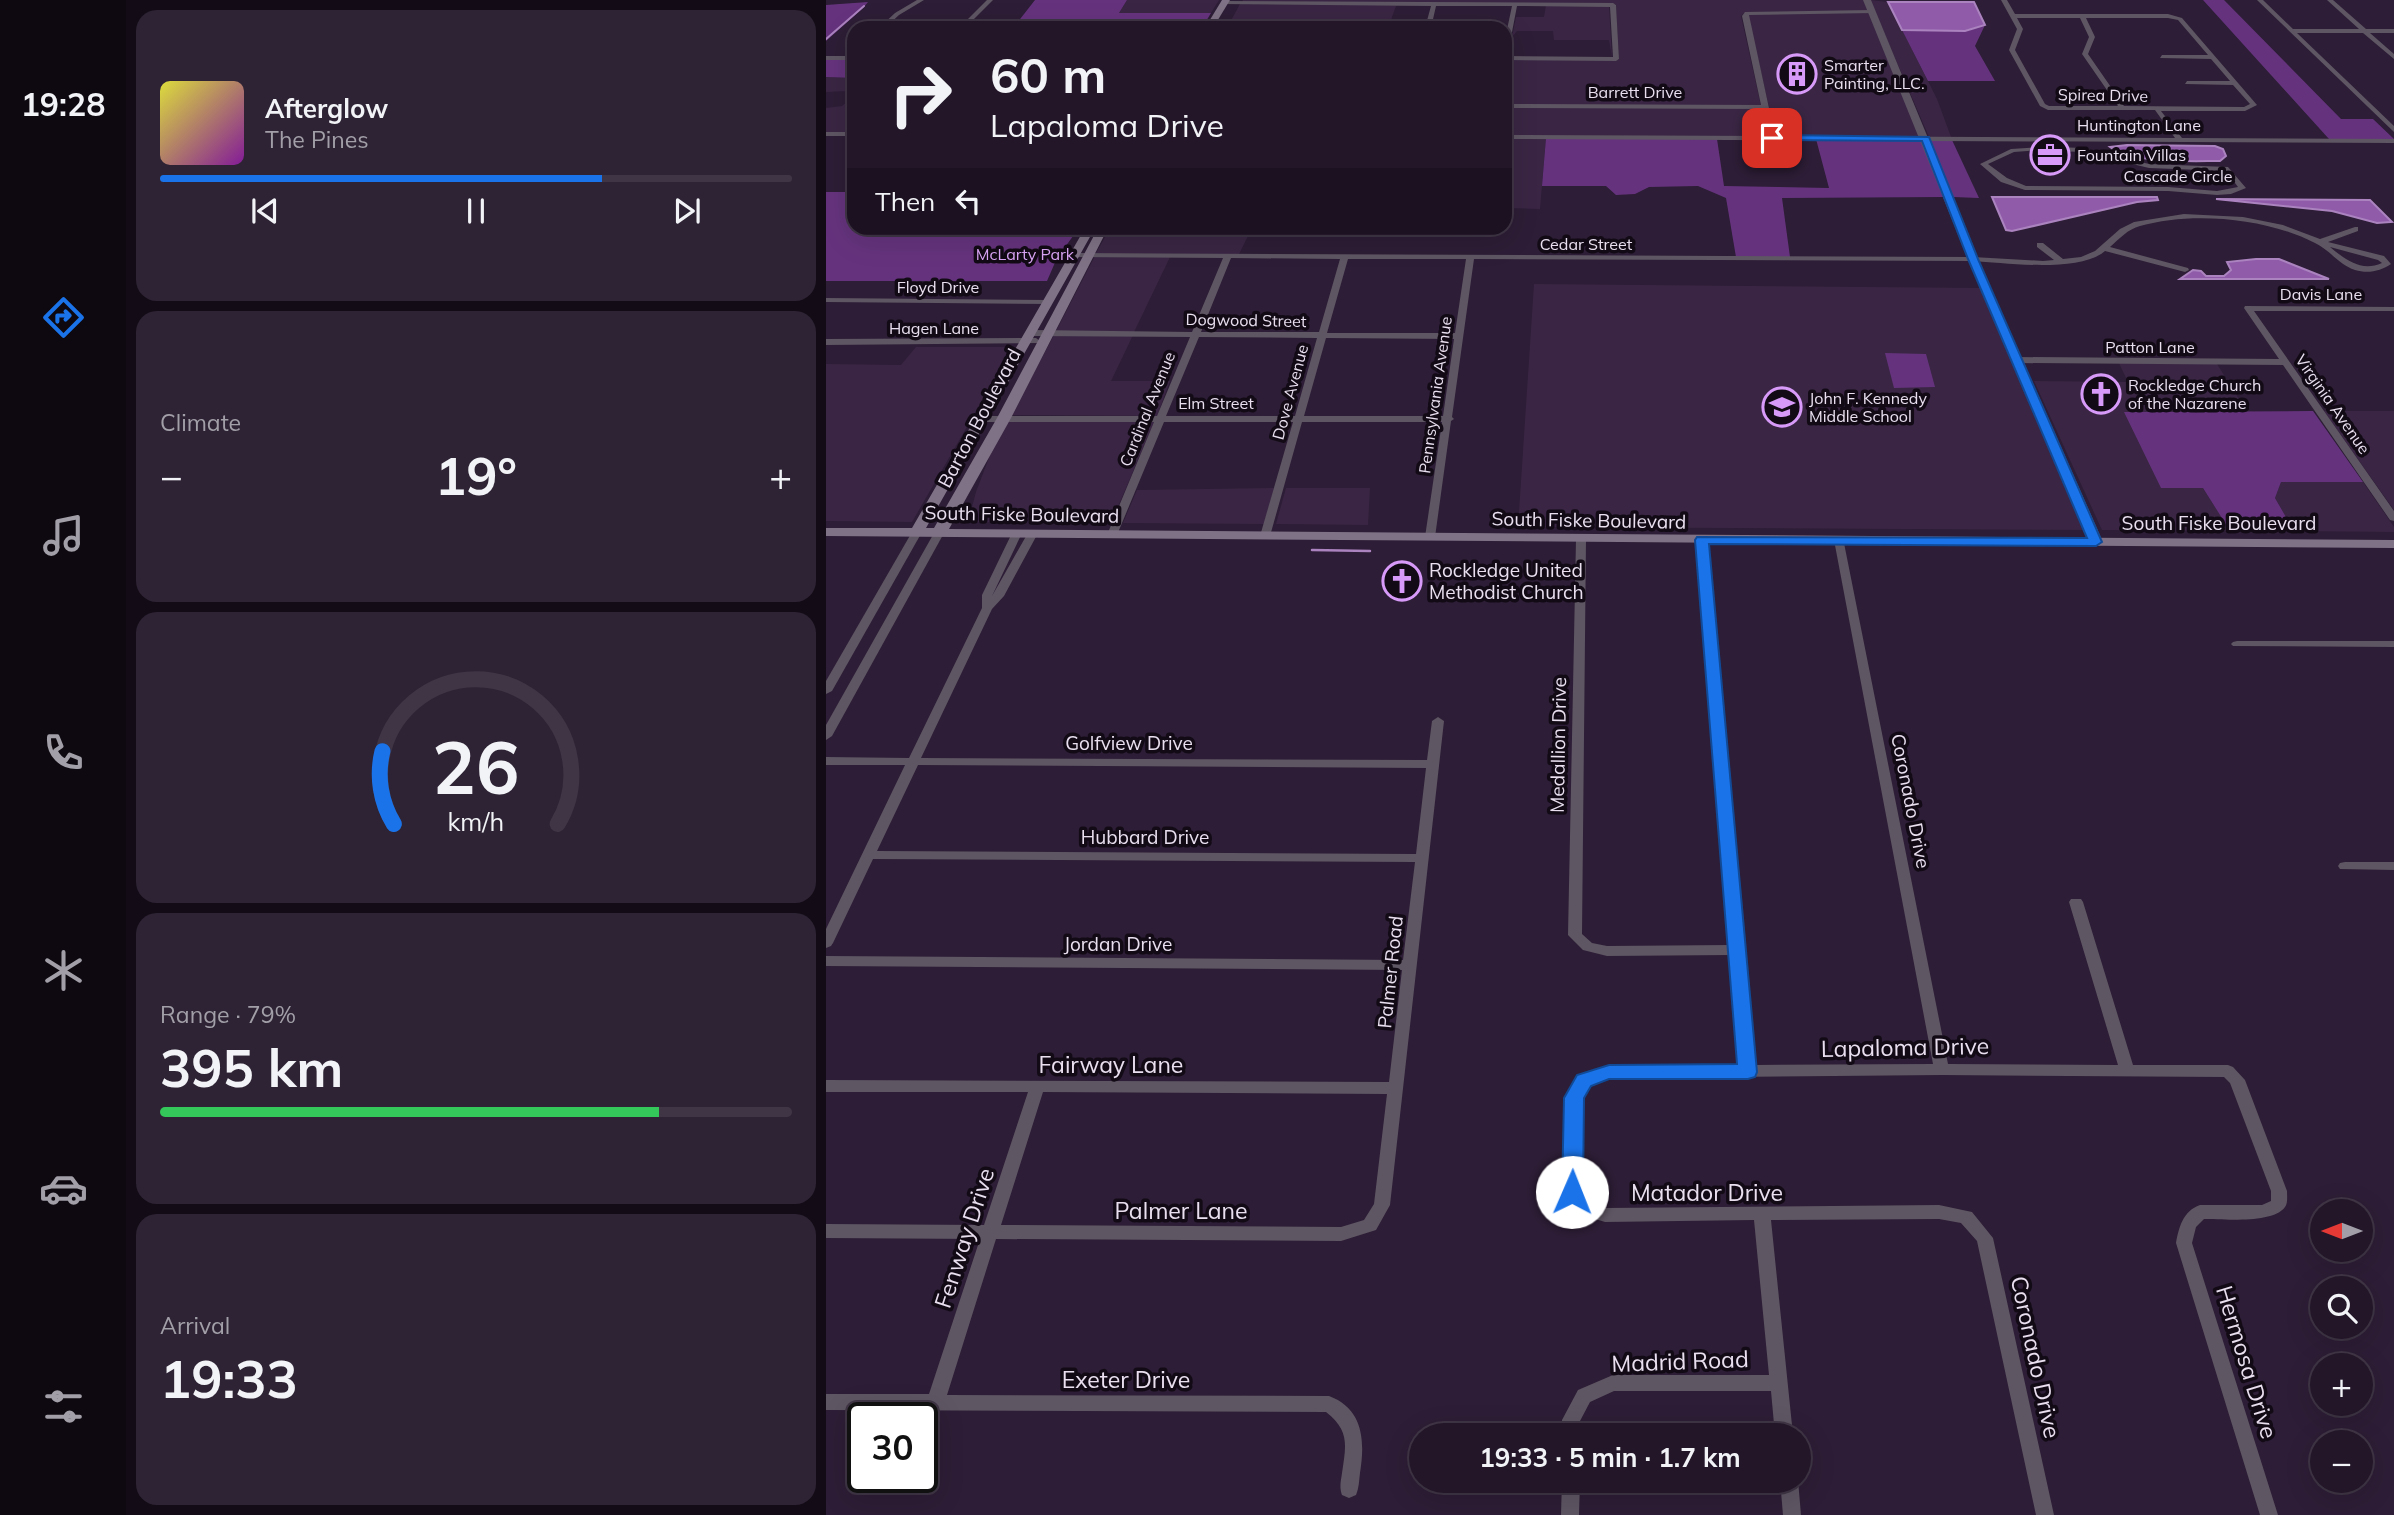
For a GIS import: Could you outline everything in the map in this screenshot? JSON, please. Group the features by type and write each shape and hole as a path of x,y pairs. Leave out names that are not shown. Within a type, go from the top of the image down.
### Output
{"main road":[{"path":"1220,21 1230,2"},
{"name":"Barton Boulevard","path":"939,533 1004,418 1049,302 1086,235"},
{"name":"Barton Boulevard","path":"917,532 983,419 1099,235"},
{"path":"964,451 968,459 979,463"},
{"name":"South Fiske Boulevard","path":"826,532 2394,544"}],"street":[{"path":"890,21 921,0"},
{"path":"969,21 990,0"},
{"path":"1867,0 1973,259 2096,542"},
{"path":"2004,0 2015,16 2180,19 2235,83"},
{"path":"2260,0 2394,130"},
{"path":"2330,0 2394,57"},
{"path":"1230,2 1613,5 1616,59 1512,56"},
{"path":"1430,21 1434,4"},
{"path":"1512,21 1515,4"},
{"path":"1772,138 1745,16 1747,13 1872,12"},
{"name":"Spirea Drive","path":"2015,16 2020,29 2012,50 2042,105 2058,109 2251,108 2254,105 2235,83"},
{"path":"2082,16 2092,37 2085,54 2123,109"},
{"path":"2291,31 2394,31"},
{"path":"826,58 847,57"},
{"path":"2162,57 2213,57"},
{"path":"2187,83 2235,83"},
{"name":"Barrett Drive","path":"1512,106 1765,107"},
{"name":"Spirea Drive","path":"2157,109 2179,139"},
{"path":"2379,116 2394,116"},
{"path":"826,136 847,136"},
{"name":"Huntington Lane","path":"1512,137 1926,139 2044,145 2179,139 2394,141"},
{"name":"Cascade Circle","path":"2044,145 2056,149 2082,150 2149,166 2228,169 2242,188 2239,191 2216,191 2165,188 2025,188 2004,180 1983,164 2013,149 2044,145"},
{"name":"Cedar Street","path":"1073,255 1973,259 2062,262 2082,259 2105,248 2123,231 2137,224 2184,216 2244,219 2280,227 2320,242"},
{"path":"2320,242 2354,229"},
{"path":"2320,242 2381,258 2387,264 2366,269 2345,264 2320,242"},
{"path":"2040,245 2062,262"},
{"path":"2105,248 2185,270"},
{"name":"Cardinal Avenue","path":"1112,535 1227,256"},
{"name":"Dove Avenue","path":"1265,536 1345,256"},
{"name":"Pennsylvania Avenue","path":"1430,537 1449,419 1470,257"},
{"name":"Floyd Drive","path":"826,300 1049,302"},
{"name":"Davis Lane","path":"2248,308 2394,309"},
{"name":"Virginia Avenue","path":"2248,308 2394,518"},
{"name":"Dogwood Street","path":"1037,337 1193,334 1460,336"},
{"name":"Hagen Lane","path":"826,342 1037,337"},
{"name":"Patton Lane","path":"2016,360 2284,362"},
{"name":"Elm Street","path":"983,419 1449,419"},
{"name":"Barton Boulevard","path":"826,691 917,532"},
{"name":"Barton Boulevard","path":"826,736 939,533"},
{"path":"987,608 987,595 1017,533"},
{"path":"826,943 987,608 999,596 1033,533"},
{"name":"Medallion Drive","path":"1581,539 1575,935 1588,947 1607,951 1737,950"},
{"path":"1702,540 1748,1072"},
{"name":"Coronado Drive","path":"1839,540 1942,1069"},
{"path":"885,590 907,590"},
{"path":"2237,643 2394,645"},
{"name":"Palmer Road","path":"1370,1225 1382,1205 1438,721"},
{"name":"Golfview Drive","path":"826,761 1432,764"},
{"name":"Hubbard Drive","path":"868,855 1421,858"},
{"path":"2345,866 2394,866"},
{"path":"2076,902 2127,1069"},
{"name":"Jordan Drive","path":"826,961 1410,965"},
{"name":"Lapaloma Drive","path":"1584,1081 1609,1072 1942,1069 2228,1071 2236,1080 2278,1191 2279,1204 2264,1212 2200,1212 2188,1224"},
{"name":"Matador Drive","path":"1584,1081 1574,1098 1572,1192 1582,1208 1605,1215 1939,1212 1966,1217"},
{"name":"Fairway Lane","path":"826,1086 1396,1088"},
{"name":"Fenway Drive","path":"935,1402 1037,1087"},
{"path":"1762,1214 1783,1423"},
{"name":"Coronado Drive","path":"1966,1217 1985,1238 2045,1515"},
{"name":"Hermosa Drive","path":"2188,1224 2184,1243 2269,1515"},
{"name":"Palmer Lane","path":"826,1231 1341,1234 1370,1225"},
{"name":"Madrid Road","path":"1572,1423 1584,1396 1613,1383 1779,1383"},
{"name":"Exeter Drive","path":"826,1402 847,1402"},
{"name":"Exeter Drive","path":"938,1403 1329,1404 1346,1416 1355,1433 1349,1489"},
{"path":"1570,1515 1571,1493"},
{"path":"1790,1493 1792,1515"}],"shaded area":[{"path":"1127,0 1219,0 1211,13 1119,13"},
{"path":"1243,0 1864,0 1868,11 1744,13 1741,16 1761,106 1512,105 1512,59 1619,60 1616,4 1241,3"},
{"path":"1870,0 1888,2 1937,99 1951,137 1929,137"},
{"path":"1888,2 1974,2 1985,25 1965,31 1902,30"},
{"path":"1240,4 1430,5 1396,6 1391,21 1231,21"},
{"path":"1546,5 1609,5 1612,58 1609,40 1554,40 1553,31 1517,31 1512,37 1516,17 1544,17"},
{"path":"1750,13 1869,13 1921,137 1776,137 1748,16"},
{"path":"826,77 847,78 847,91 826,92"},
{"path":"847,102 847,133 826,133 826,108 842,106"},
{"path":"1512,107 1762,108 1768,137 1512,135"},
{"path":"1512,138 1546,138 1540,209 1512,208"},
{"path":"2215,146 2223,149 2226,156 2220,161 2147,159 2110,147"},
{"path":"1992,197 2157,197 2158,200 2137,202 2012,231 2006,230"},
{"path":"2216,199 2370,200 2392,222 2377,223 2332,211"},
{"path":"1106,235 1248,235 1239,254 1096,253"},
{"path":"1095,256 1170,257 1134,332 1056,331"},
{"path":"2279,259 2329,279 2180,279 2193,270 2201,271 2206,276 2224,276 2231,270 2227,262"},
{"name":"John F. Kennedy Middle School","path":"1534,284 1985,288 2094,530 1518,527"},
{"path":"1054,335 1133,335 1111,381 1170,381 1157,416 1011,415"},
{"path":"916,347 1013,347 912,522 826,521 826,364 901,365"},
{"path":"2119,363 2217,364 2246,410 2125,412 2203,488 2230,531 2102,530 2034,381 2128,382"},
{"path":"2324,411 2394,411 2394,510"},
{"path":"1009,420 1155,420 1111,523 968,522 992,450"},
{"path":"2281,482 2363,482 2394,527 2394,532 2294,531 2275,498"},
{"path":"1274,488 1264,524 1123,523 1137,490"},
{"path":"1286,488 1370,488 1368,525 1276,524"}],"green space":[{"path":"1035,0 1127,0 1119,13 1211,13 1206,21 1018,21"},
{"path":"2203,0 2224,0 2341,119 2373,119 2394,139 2329,139"},
{"path":"868,2 826,41 826,5"},
{"path":"1985,25 1975,46 1995,81 1928,81 1902,30 1965,31"},
{"path":"826,59 847,59 847,78 826,77"},
{"path":"1546,138 1717,139 1724,186 1829,188 1816,139 1922,140 1944,197 1782,198 1790,257 1736,257 1726,198 1698,186 1649,187 1635,194 1616,195 1606,186 1542,186"},
{"path":"1930,140 1952,140 1979,198 1953,197"},
{"name":"McLarty Park","path":"826,192 847,192 847,235 1074,235 1057,258 1047,281 826,281"},
{"path":"1885,353 1926,354 1935,387 1894,388"},
{"path":"2313,411 2363,482 2281,482 2275,498 2294,531 2230,531 2203,488 2161,488 2124,412"}],"waterway":[{"path":"826,39 864,6"},
{"path":"1312,550 1370,551"}],"place":[{"name":"Smarter Painting, LLC.","path":"1797,74"},
{"name":"Fountain Villas","path":"2050,155"},
{"name":"Rockledge Church of the Nazarene","path":"2101,394"},
{"name":"John F. Kennedy Middle School","path":"1782,407"},
{"name":"Rockledge United Methodist Church","path":"1402,581"}],"route":[{"path":"1572,1192 1574,1098 1584,1081 1609,1072 1748,1072 1702,540 2096,542 2064,475 1973,259 1926,139 1772,138"}]}
